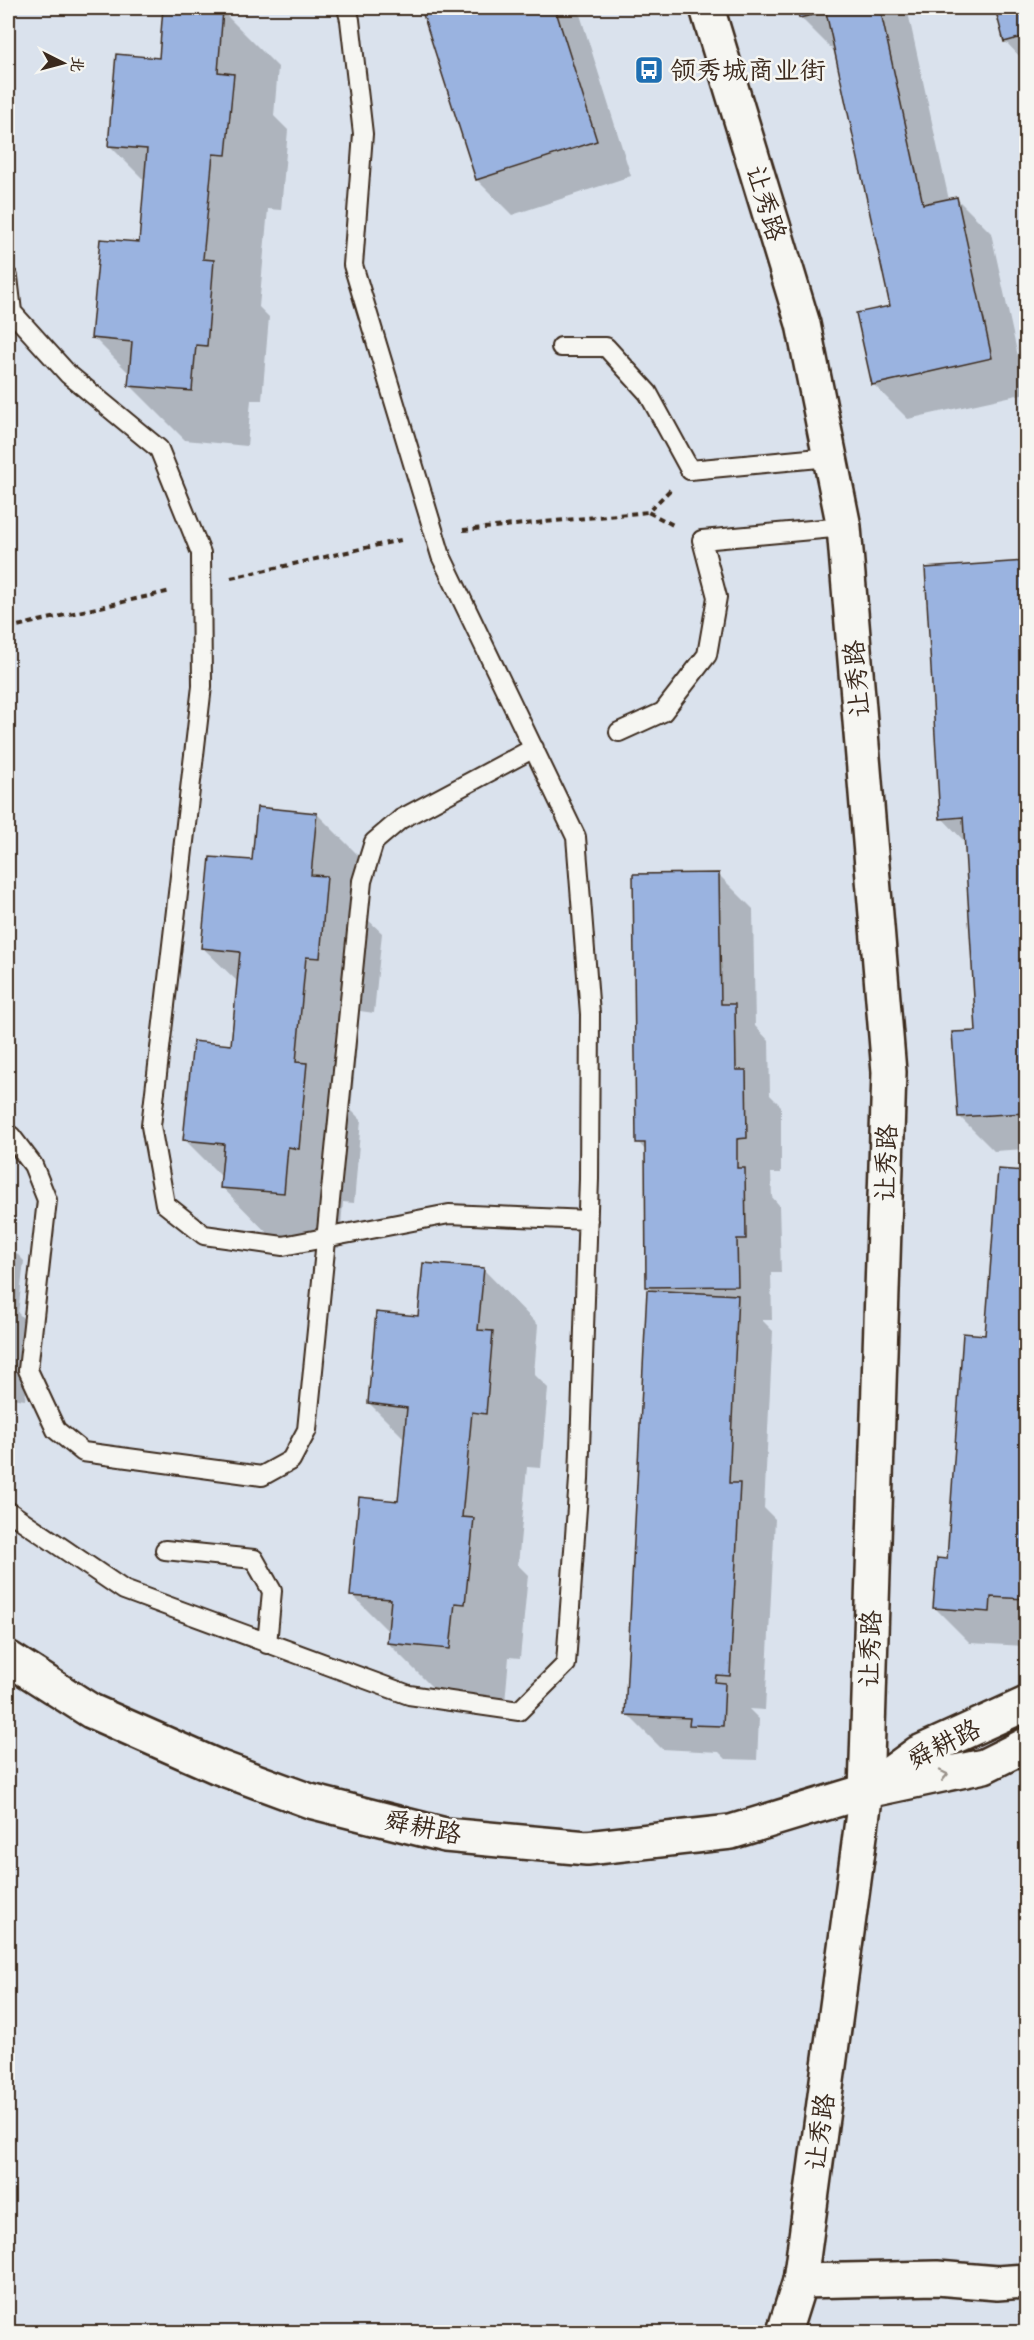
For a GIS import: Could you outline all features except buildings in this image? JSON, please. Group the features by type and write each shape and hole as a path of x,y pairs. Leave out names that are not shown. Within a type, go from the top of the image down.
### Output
{"street":[{"name":"让秀路","path":"707,8 803,324 844,527 889,1072 866,1791 800,2281 784,2332"},
{"name":"舜耕路","path":"8,1658 92,1711 218,1767 310,1801 445,1835 587,1848 731,1832 866,1791 984,1766 1026,1745"},
{"name":"舜耕路","path":"866,1791 918,1753 1026,1704"},
{"path":"800,2281 937,2278 997,2283 1026,2281"}],"lane":[{"path":"8,1511 124,1590 409,1695 519,1711 566,1664 579,1479 588,1220 590,1014 576,837 441,556 352,265 363,134 351,20 347,8"},
{"path":"8,277 12,312 68,374 159,449 201,553 202,686 152,1126 165,1204 204,1235 283,1246 449,1214 588,1220"},
{"path":"561,347 606,347 648,393 690,470 830,457"},
{"path":"619,732 663,712 707,655 717,597 702,540 844,527"},
{"path":"8,1136 11,1136 33,1165 47,1200 28,1370 57,1430 83,1452 262,1476 291,1460 307,1430 362,881 374,842 410,813 534,748"},
{"path":"165,1550 254,1559 272,1591 267,1644"}],"path":[{"path":"648,512 690,470"},
{"path":"434,532 648,512 702,540"}],"place":[{"name":"领秀城商业街","path":"649,70"}]}
